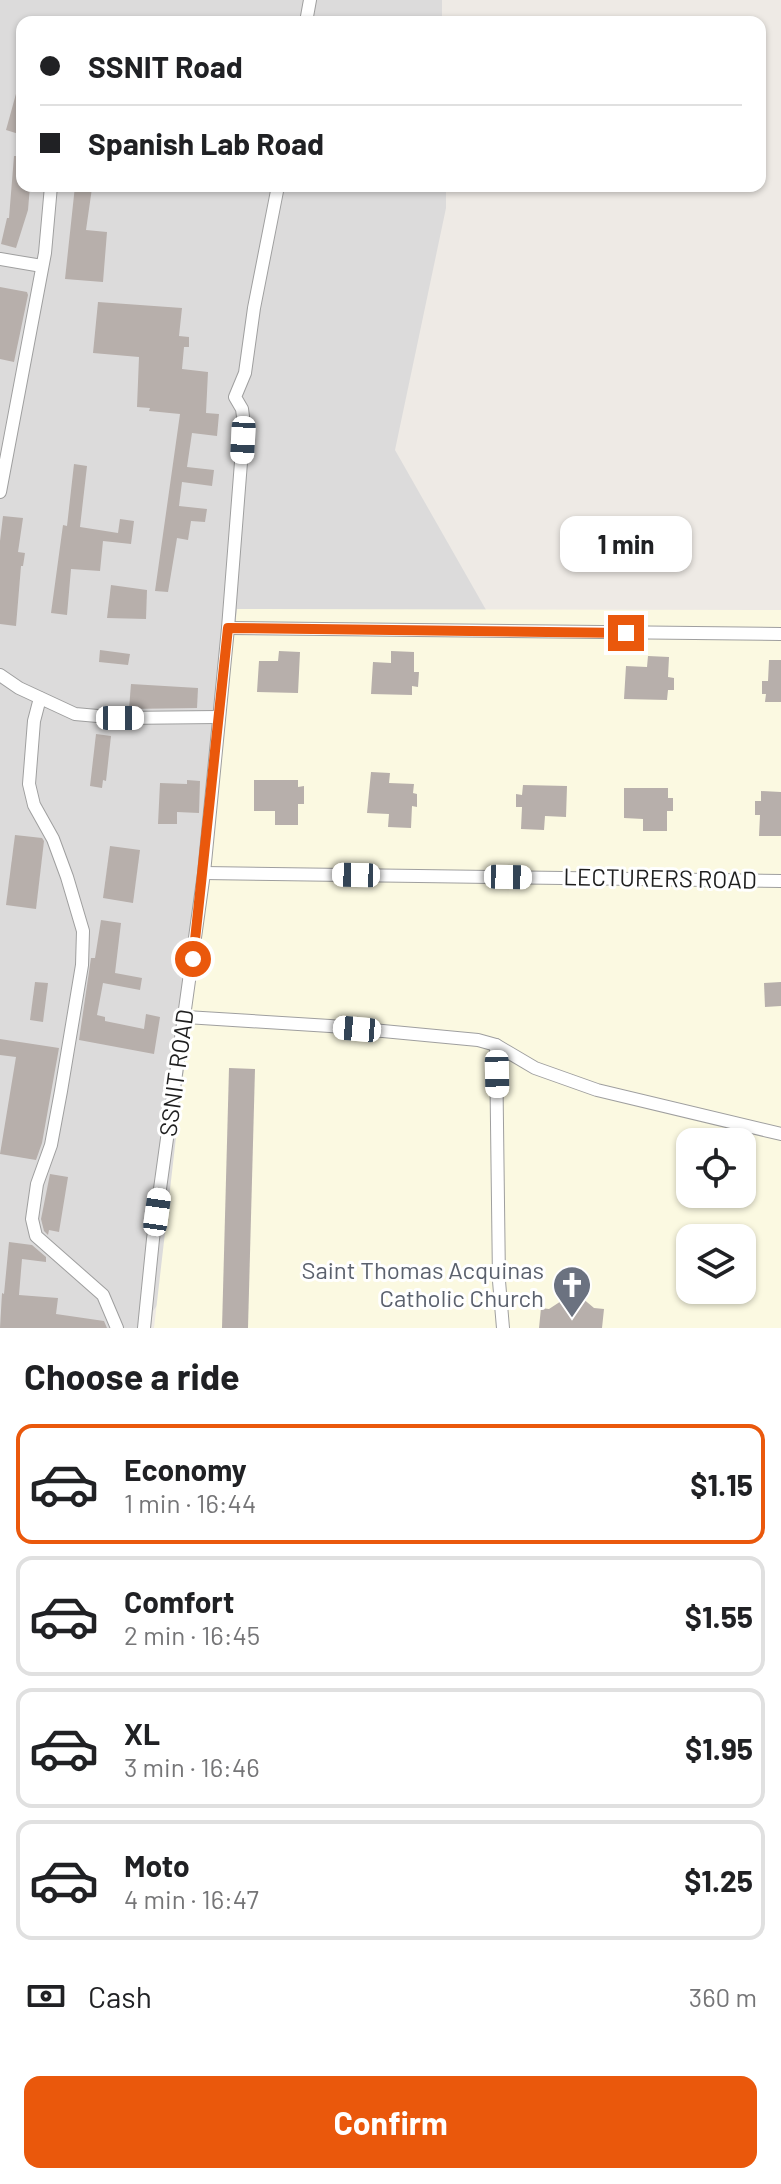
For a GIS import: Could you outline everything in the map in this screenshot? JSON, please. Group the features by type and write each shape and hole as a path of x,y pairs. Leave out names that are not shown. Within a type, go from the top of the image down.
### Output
{"street":[{"path":"0,492 42,266 50,192"},
{"name":"SSNIT ROAD","path":"144,1328 153,1239 204,873 228,628 244,424 242,409 235,397 245,373 275,192"},
{"path":"0,259 42,266"},
{"path":"228,628 781,634"},
{"path":"0,675 19,688 75,714 120,718 218,717"},
{"path":"40,698 34,721 29,784 34,805 63,864 83,931 82,965 61,1091 51,1145 37,1184 32,1219 36,1236 103,1295 117,1328"},
{"name":"LECTURERS ROAD","path":"204,873 781,881"},
{"path":"186,1017 345,1027 478,1040 496,1045 535,1068 597,1090 781,1134"},
{"path":"496,1045 499,1281 503,1328"}],"shaded area":[{"path":"0,0 442,0 442,16 16,16 16,192 446,192 446,208 395,450 506,645 399,959 153,1311 151,1328 0,1328"},
{"path":"237,609 781,610 781,1328 154,1328"}],"building":[{"path":"16,94 16,133 6,130"},
{"path":"16,156 16,192 30,192 28,210 16,248 1,244 9,218"},
{"path":"74,192 91,192 86,230 107,232 103,282 65,279"},
{"path":"0,287 27,292 28,295 14,362 0,359"},
{"path":"98,302 182,308 179,336 189,337 189,347 184,347 182,369 208,372 206,413 219,414 217,436 192,433 187,467 214,470 212,486 182,482 179,506 207,509 205,522 191,521 188,540 177,538 168,592 155,591 180,414 137,407 139,357 93,353"},
{"path":"74,464 87,466 80,527 118,533 120,519 134,521 131,544 103,541 100,571 71,569 67,615 51,613 63,525 67,526"},
{"path":"3,516 23,518 18,552 25,553 16,626 0,624"},
{"path":"111,585 147,590 146,619 107,618"},
{"path":"100,650 130,654 128,665 99,662"},
{"path":"279,651 300,652 298,693 257,692 259,661 278,661"},
{"path":"391,651 414,652 414,672 419,672 418,687 412,686 412,695 371,694 373,662 391,663"},
{"path":"648,656 669,657 668,677 674,678 674,690 668,690 667,700 624,699 626,666 647,667"},
{"path":"769,660 781,660 781,702 765,702 766,694 762,694 762,681 768,681"},
{"path":"131,684 198,688 197,708 129,709"},
{"path":"96,734 111,736 106,781 103,780 102,788 90,786"},
{"path":"371,772 390,773 389,783 414,784 417,807 412,806 411,828 388,827 389,814 367,813"},
{"path":"187,780 200,781 199,813 177,812 177,824 158,824 160,783 187,784"},
{"path":"254,780 298,780 298,787 304,786 304,804 298,804 298,825 275,825 275,811 254,811"},
{"path":"523,785 567,786 566,817 545,816 544,830 521,829 522,807 516,807 516,794 522,795"},
{"path":"624,788 668,788 668,798 673,798 673,811 667,811 667,831 643,831 643,819 624,818"},
{"path":"761,791 781,792 781,836 759,836 760,815 755,815 755,801 761,801"},
{"path":"15,835 42,838 44,841 36,909 6,905"},
{"path":"110,846 140,850 133,903 103,898"},
{"path":"101,920 121,923 115,973 142,978 140,990 103,983 97,1015 105,1017 105,1021 144,1029 146,1014 160,1017 154,1054 79,1040 91,958 95,958"},
{"path":"35,982 48,983 43,1022 30,1020"},
{"path":"781,982 781,1006 765,1007 764,983"},
{"path":"0,1039 59,1048 42,1143 36,1160 0,1154 16,1057 0,1055"},
{"path":"229,1068 255,1069 248,1328 222,1328"},
{"path":"50,1174 68,1177 59,1232 49,1230 48,1235 41,1219"},
{"path":"9,1242 32,1245 46,1257 46,1262 22,1259 19,1295 58,1298 56,1314 104,1321 107,1328 0,1328"},
{"name":"Saint Thomas Acquinas Catholic Church","path":"575,1292 594,1308 604,1309 602,1328 539,1328 541,1308 549,1309"}],"place":[{"name":"Saint Thomas Acquinas Catholic Church","path":"572,1319"}],"route":[{"path":"193,959 228,628 626,633"}]}
